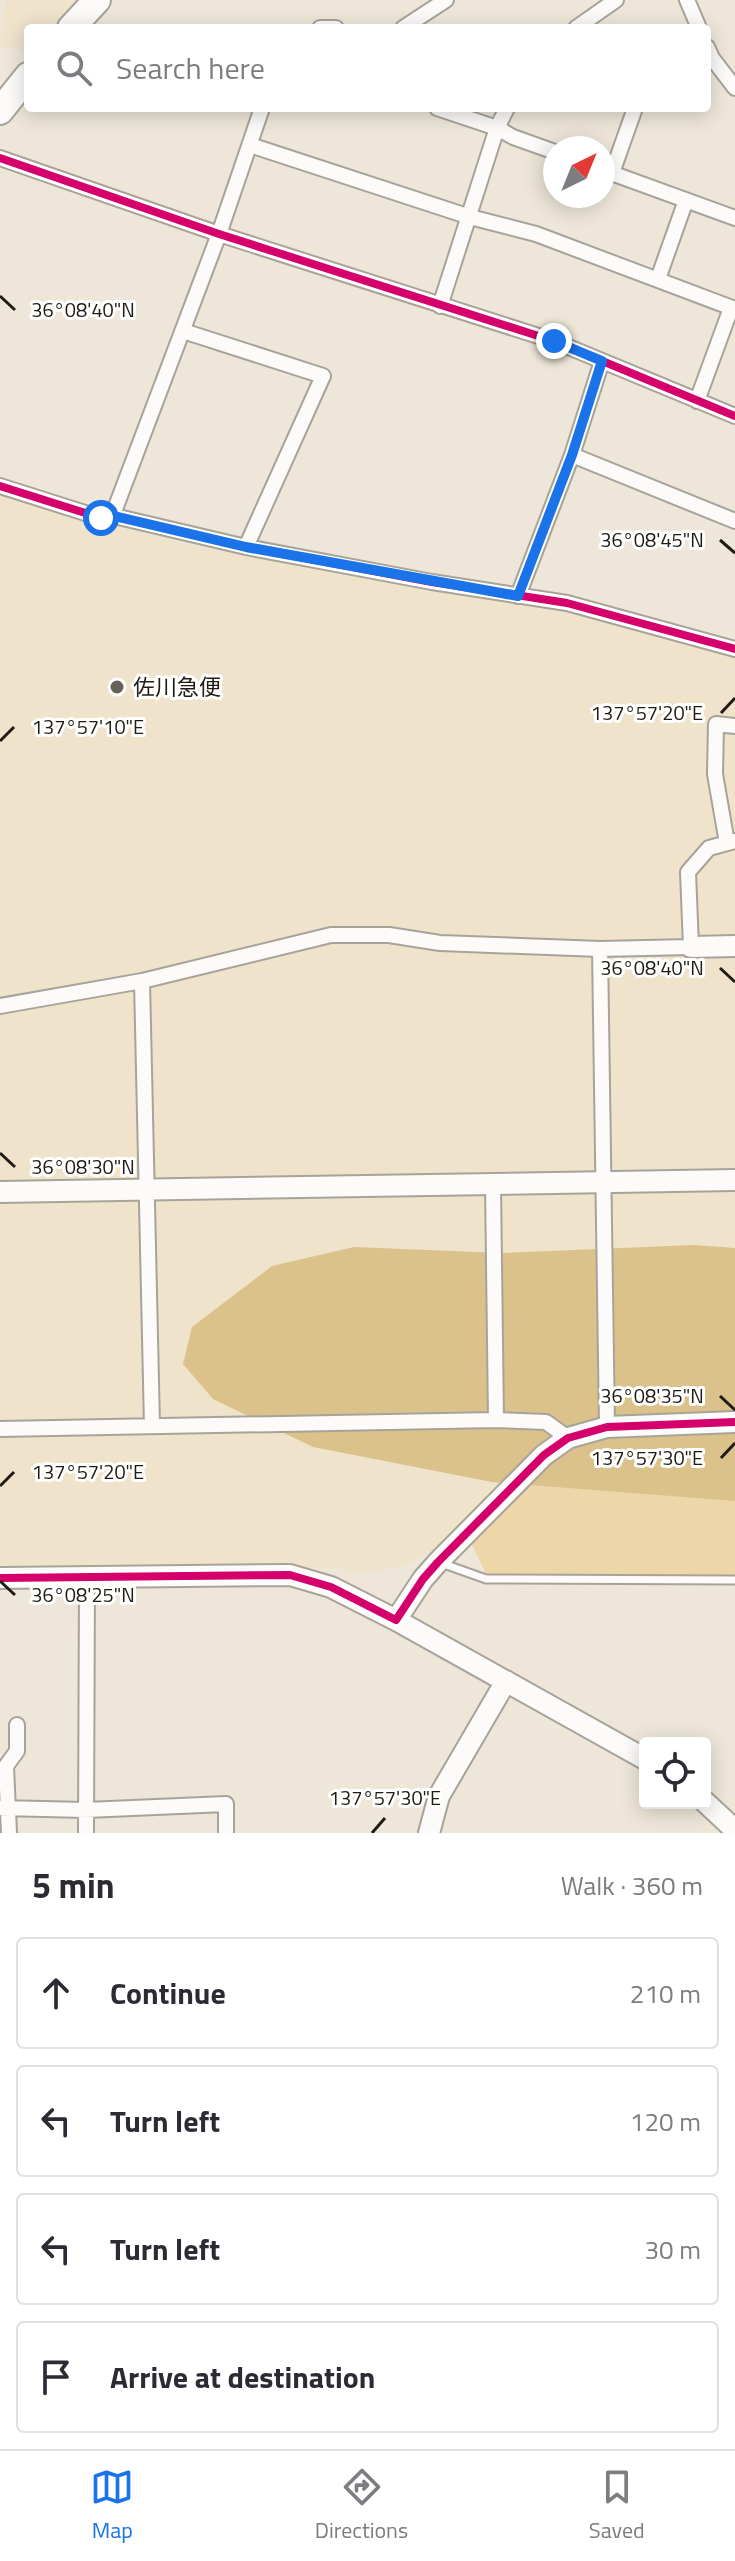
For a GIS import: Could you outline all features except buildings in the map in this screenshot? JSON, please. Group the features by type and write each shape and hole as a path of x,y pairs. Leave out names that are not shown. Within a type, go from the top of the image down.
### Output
{"highway":[{"path":"75,24 97,0"},
{"path":"0,111 24,81"}],"street":[{"path":"409,24 446,0"},
{"path":"582,24 616,0"},
{"path":"687,0 697,24"},
{"path":"711,56 735,88"},
{"path":"112,517 219,234 261,112"},
{"path":"449,112 543,148"},
{"path":"440,306 497,128 505,112"},
{"path":"615,153 633,112"},
{"path":"250,145 470,217 536,234 733,309 697,401"},
{"path":"0,158 219,234 554,341 735,416"},
{"path":"615,174 735,218"},
{"path":"658,279 686,200"},
{"path":"183,331 323,376 246,547"},
{"path":"518,596 572,455 602,361"},
{"path":"572,455 735,521"},
{"path":"0,486 101,518 112,517 246,547 567,603 735,649"},
{"path":"691,947 688,872 709,848 731,842 715,774 716,724 735,726"},
{"path":"0,1006 142,981 331,935 389,935 440,943 600,949 735,946"},
{"path":"600,949 607,1427"},
{"path":"142,981 152,1426"},
{"path":"0,1192 735,1180"},
{"path":"493,1184 496,1420"},
{"path":"0,1429 496,1420 546,1422 568,1438"},
{"path":"396,1620 438,1562 468,1536 544,1455 568,1438 607,1427 735,1422"},
{"path":"0,1578 290,1575 331,1587 396,1620 639,1756"},
{"path":"86,1833 87,1579"},
{"path":"429,1833 439,1796 506,1681"},
{"path":"9,1833 4,1808 6,1766 17,1751 17,1725"},
{"path":"4,1808 86,1810 226,1804 226,1833"},
{"path":"711,1808 735,1830"}],"lane":[{"path":"438,1562 486,1579 735,1580"}],"shaded area":[{"path":"6,0 80,0 59,24 24,24 24,50 0,47"},
{"path":"0,491 98,522 196,546 559,611 735,656 735,1576 487,1576 463,1525 442,1546 420,1558 403,1566 372,1572 340,1568 0,1565"},
{"path":"693,1245 735,1248 735,1501 492,1482 313,1447 213,1399 183,1364 192,1327 272,1266 354,1247 501,1253"},
{"path":"735,1430 735,1576 487,1576 471,1542 539,1469"}],"cycle path":[{"path":"0,158 219,234 554,341 735,416"},
{"path":"0,486 101,518 114,516 246,547 432,582 567,603 735,649"},
{"path":"0,1578 290,1575 331,1587 396,1620 438,1562 544,1455 568,1438 607,1427 735,1422"}],"place":[{"name":"佐川急便","path":"117,687"}],"route":[{"path":"101,518 114,516 246,547 518,596 572,455 602,361 554,341"}]}
